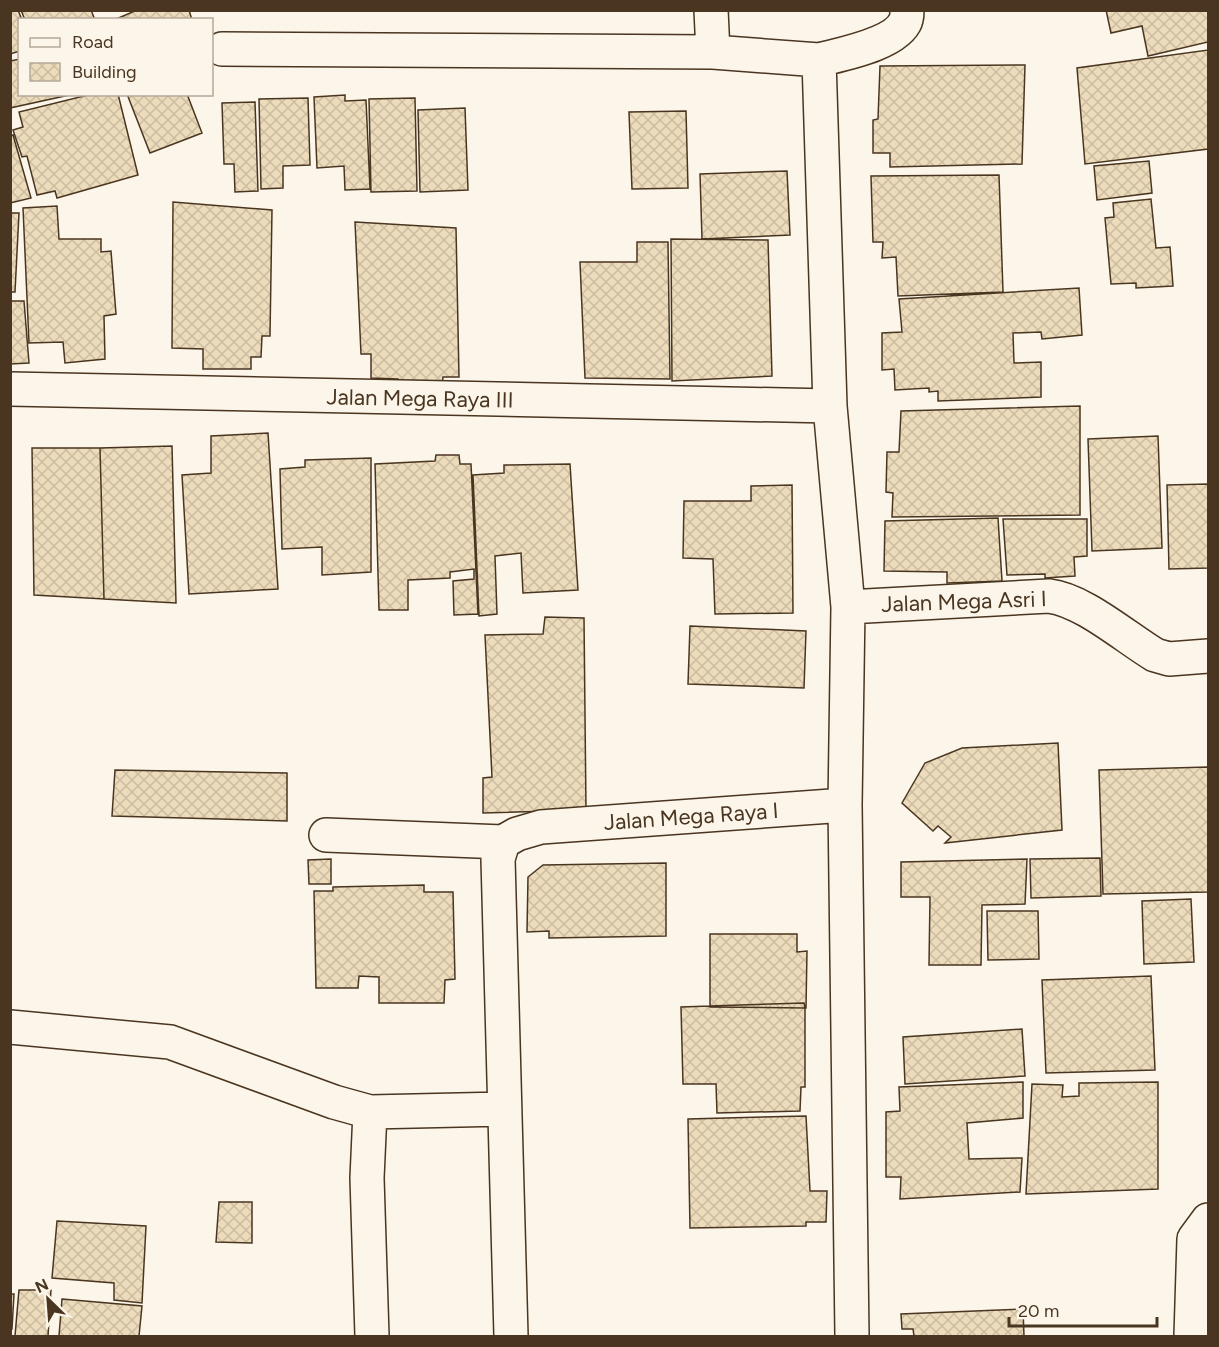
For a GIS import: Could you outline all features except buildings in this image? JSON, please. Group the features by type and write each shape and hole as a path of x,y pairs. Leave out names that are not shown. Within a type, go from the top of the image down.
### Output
{"street":[{"path":"711,10 713,51"},
{"path":"222,49 713,51 819,60 878,43 894,34 907,20 907,10"},
{"path":"819,60 830,406 848,607 845,805 852,1336"},
{"name":"Jalan Mega Raya III","path":"10,389 830,406"},
{"name":"Jalan Mega Asri I","path":"848,607 1049,596 1062,598 1080,606 1155,655 1169,659 1209,656"},
{"name":"Jalan Mega Raya I","path":"503,842 517,834 541,827 845,805"},
{"path":"326,835 503,842 498,859 511,1336"},
{"path":"10,1027 170,1042 334,1102 370,1112 504,1109"},
{"path":"370,1112 367,1178 372,1336"},
{"path":"1191,1336 1194,1239 1209,1220"}]}
